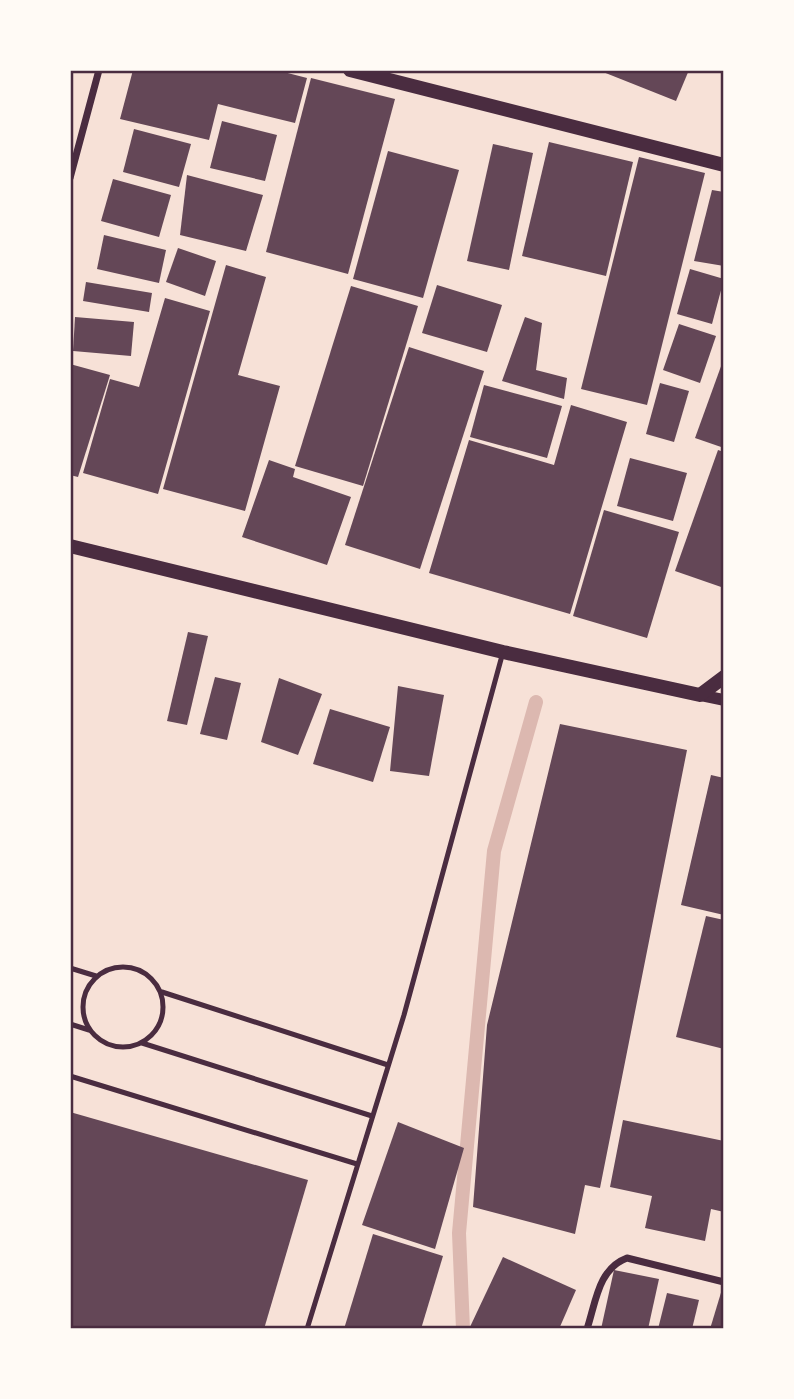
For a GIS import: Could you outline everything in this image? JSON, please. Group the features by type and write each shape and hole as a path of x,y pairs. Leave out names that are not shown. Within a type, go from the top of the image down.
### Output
{"main road":[{"path":"350,70 724,165"},
{"path":"70,546 503,652 700,695 724,677"}],"street":[{"path":"70,178 99,70"},
{"path":"700,695 724,700"},
{"path":"587,1329 605,1272 613,1263 627,1258 724,1282"}],"lane":[{"path":"307,1329 388,1065 503,652"},
{"path":"70,968 96,976"},
{"path":"70,1024 89,1030 104,1043 123,1047 142,1043 157,1030 164,1012 162,992 150,976 133,968 113,968 96,976 85,992 83,1012 89,1030"},
{"path":"162,992 388,1065"},
{"path":"142,1043 372,1116"},
{"path":"70,1076 357,1164"}],"building":[{"path":"133,70 276,70 307,78 295,123 218,104 209,140 120,119"},
{"path":"598,70 689,70 676,101"},
{"path":"311,78 395,99 348,274 266,252"},
{"path":"222,121 277,135 265,181 210,168"},
{"path":"134,129 191,144 179,187 123,172"},
{"path":"549,142 633,162 606,276 522,256"},
{"path":"493,144 533,153 509,270 467,261"},
{"path":"388,151 459,170 423,298 353,279"},
{"path":"639,157 705,173 647,405 581,389"},
{"path":"187,175 263,195 246,251 180,235"},
{"path":"113,179 171,195 159,237 101,221"},
{"path":"712,190 724,192 724,266 694,261"},
{"path":"104,235 166,250 159,283 97,269"},
{"path":"178,248 216,261 205,296 166,282"},
{"path":"226,265 266,277 238,375 280,386 245,511 163,489"},
{"path":"690,269 724,279 712,324 677,314"},
{"path":"86,282 152,293 149,312 83,301"},
{"path":"437,285 502,305 487,352 422,333"},
{"path":"351,286 418,306 363,486 295,466"},
{"path":"165,298 210,311 158,494 83,473 110,379 139,387"},
{"path":"75,317 134,322 131,356 73,351"},
{"path":"525,317 542,323 536,370 567,378 564,399 502,381"},
{"path":"679,324 716,336 700,383 663,370"},
{"path":"409,347 484,371 420,569 345,545"},
{"path":"724,358 724,448 695,438"},
{"path":"70,364 110,375 78,477 70,475"},
{"path":"660,383 689,391 674,442 646,434"},
{"path":"484,385 562,406 547,458 470,437"},
{"path":"571,405 627,422 570,614 429,573 469,440 554,465"},
{"path":"718,450 724,452 724,588 675,571"},
{"path":"630,458 687,473 673,521 617,506"},
{"path":"269,460 295,469 293,477 351,497 327,565 242,537"},
{"path":"604,510 679,532 647,638 573,616"},
{"path":"188,632 208,636 187,725 167,721"},
{"path":"215,677 241,683 227,740 200,734"},
{"path":"279,678 322,694 298,755 261,742"},
{"path":"398,686 444,695 429,776 390,771"},
{"path":"330,709 390,727 373,782 313,764"},
{"path":"560,724 687,750 600,1188 585,1185 575,1234 473,1207 487,1025"},
{"path":"711,775 724,778 724,915 681,905"},
{"path":"706,916 724,920 724,1049 676,1037"},
{"path":"70,1112 308,1180 264,1329 70,1329"},
{"path":"623,1120 724,1141 724,1212 711,1209 705,1241 645,1228 652,1196 610,1187"},
{"path":"398,1122 464,1148 435,1249 362,1225"},
{"path":"373,1234 443,1256 421,1329 344,1329"},
{"path":"503,1257 576,1290 559,1329 469,1329"},
{"path":"614,1270 659,1279 648,1329 601,1329"},
{"path":"723,1286 724,1329 710,1329"},
{"path":"667,1293 699,1300 692,1329 658,1329"}],"waterway":[{"path":"463,1329 459,1233 494,851 536,702"}]}
